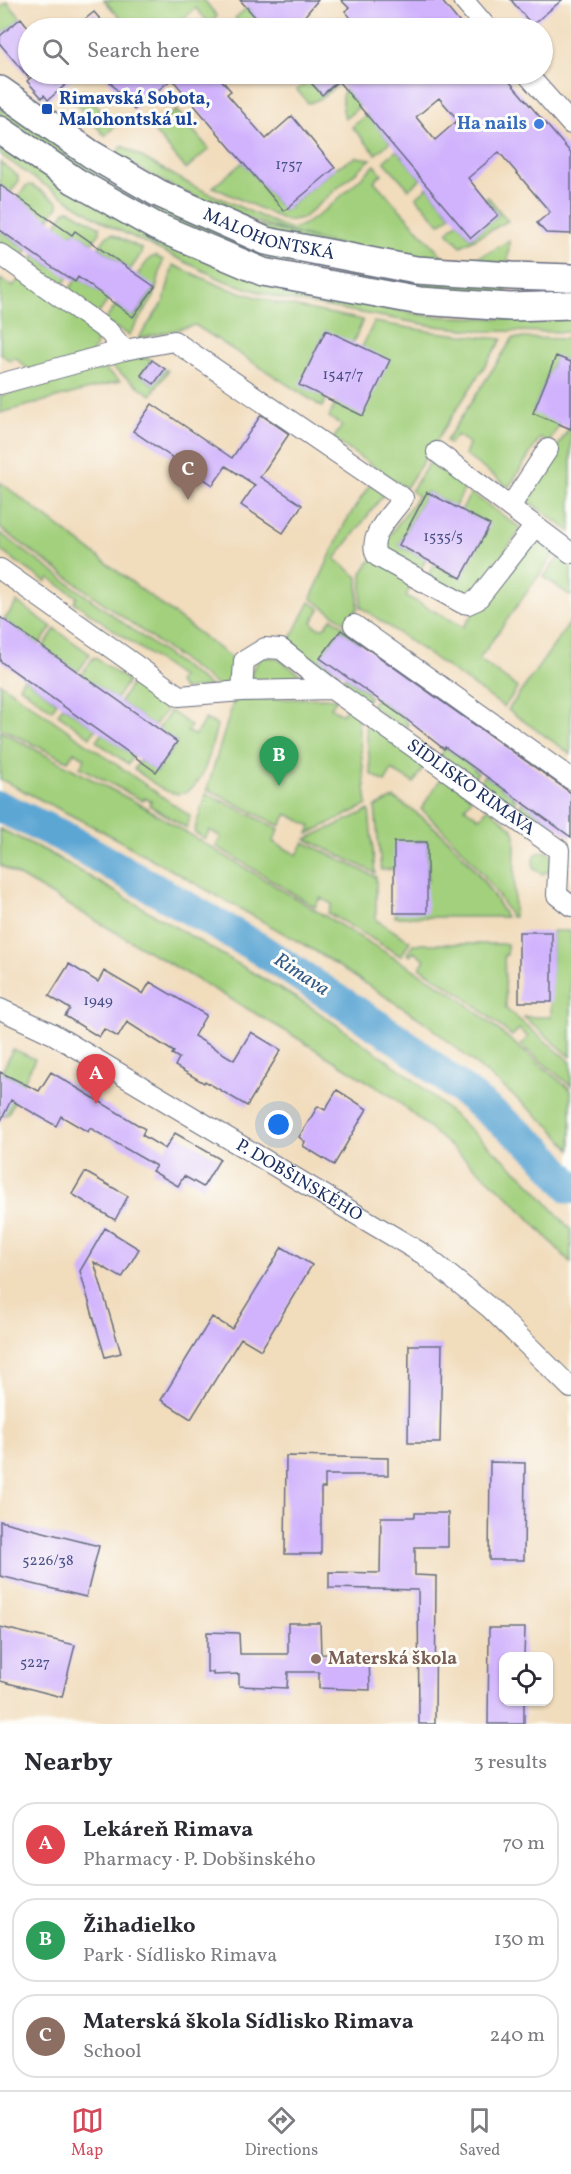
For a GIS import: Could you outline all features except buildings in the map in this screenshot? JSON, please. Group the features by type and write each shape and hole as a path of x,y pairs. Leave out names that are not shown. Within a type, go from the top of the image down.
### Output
{"main road":[{"name":"MALOHONTSKÁ","path":"0,90 91,154 158,193 266,241 416,270 571,278"},
{"name":"MALOHONTSKÁ","path":"0,130 75,181 155,226 263,272 420,301 510,307 571,305"}],"street":[{"path":"463,0 479,18"},
{"path":"536,84 571,124"},
{"path":"0,254 109,332 124,350"},
{"path":"0,384 124,350 174,341 403,498 375,538 374,550 377,556 462,603 468,604 477,600 535,526"},
{"path":"510,507 548,449"},
{"path":"437,452 571,553"},
{"path":"0,569 179,696 242,691 332,689"},
{"path":"354,625 571,779"},
{"name":"SÍDLISKO RIMAVA","path":"242,691 244,661 265,648 281,649 332,689 559,850 557,895 571,906"},
{"name":"P. DOBŠINSKÉHO","path":"0,1009 53,1034 423,1254 490,1308 571,1388"}],"green space":[{"path":"104,0 204,0 217,16 204,18 196,8 184,18 120,18"},
{"path":"7,2 21,18 18,18 18,21 0,36 0,8"},
{"path":"247,8 256,18 235,18"},
{"path":"304,84 312,84 322,95 338,84 325,95 308,103 297,90"},
{"path":"356,84 347,91 360,106 345,119 342,96 346,88"},
{"path":"83,90 115,126 105,136 72,99"},
{"path":"0,101 148,198 506,286 505,295 404,289 263,259 164,218 115,191 0,115"},
{"path":"176,110 209,149 186,169 153,130"},
{"path":"367,114 390,142 376,154 352,127"},
{"path":"0,142 283,288 429,316 514,319 571,314 571,332 483,331 434,326 279,298 225,281 108,225 0,154"},
{"path":"122,146 193,186 289,229 299,227 322,213 375,165 382,174 374,181 446,260 464,260 479,256 509,240 508,264 426,260 296,234 235,214 176,188 116,155"},
{"path":"397,150 421,179 409,189 384,161"},
{"path":"356,157 371,159 303,218 287,221 213,187 243,162 284,211 335,168"},
{"path":"0,162 18,176 18,182 10,193 0,185"},
{"path":"32,185 58,202 58,206 48,220 18,198 26,186"},
{"path":"428,187 451,215 440,224 416,197"},
{"path":"488,197 508,221 461,246 447,232 458,222 471,238 498,215 485,199"},
{"path":"70,210 100,227 100,233 92,243 75,231 71,236 56,225 65,211"},
{"path":"0,230 27,250 19,262 0,249"},
{"path":"112,234 142,249 130,270 99,247 107,236"},
{"path":"35,255 52,267 71,273 59,290 26,267"},
{"path":"155,256 163,260 154,297 129,335 104,322 116,305 134,317 155,288 137,275 150,258"},
{"path":"173,265 223,287 277,303 363,320 351,347 326,330 300,385 329,393 322,407 195,325 138,339 164,301"},
{"path":"22,274 94,331 96,344 93,353 34,375 15,357 10,361 0,353 0,279 13,287"},
{"path":"78,277 109,299 96,317 65,295"},
{"path":"374,322 434,332 502,339 406,488 333,439 342,426 329,417"},
{"path":"513,338 571,339 571,362 556,357 533,412 562,419 549,443 540,438 509,487 465,455 469,443 457,435 449,444 446,441"},
{"path":"137,355 152,360 141,375 153,384 165,369 168,371 151,395 106,363"},
{"path":"103,368 120,381 0,413 0,396"},
{"path":"571,425 571,532 525,499"},
{"path":"430,462 465,488 452,512 448,503 427,492 399,545 419,556 422,551 428,555 419,572 379,550 418,496 411,491"},
{"path":"0,482 234,660 236,679 218,686 0,528"},
{"path":"370,484 384,494 335,559 358,577 358,608 347,624 311,598 345,523"},
{"path":"471,493 519,527 519,532 471,599 427,577 437,559 443,563 441,568 461,578 489,525 469,514 460,529 458,516"},
{"path":"0,533 211,687 183,689 178,683 181,677 74,602 77,597 49,578 46,582 0,550"},
{"path":"538,540 555,553 479,659 518,688 504,707 361,607 362,573 373,557 414,580 406,596 463,627 526,543"},
{"path":"559,556 571,564 571,596 544,577"},
{"path":"17,602 52,627 39,645 4,620"},
{"path":"310,602 320,609 312,622 316,627 324,628 332,618 362,639 360,643 341,630 321,658 339,674 335,680 287,646"},
{"path":"571,621 571,754 508,710"},
{"path":"55,629 90,654 78,672 43,647"},
{"path":"94,657 128,681 116,699 81,675"},
{"path":"261,657 277,658 311,682 250,683 252,670"},
{"path":"345,676 367,692 366,694 370,696 366,702 341,685"},
{"path":"24,678 57,702 52,710 19,686"},
{"path":"0,683 190,816 187,828 149,805 151,801 145,798 143,801 80,767 85,758 74,752 68,761 0,728"},
{"path":"132,683 167,709 154,726 120,702"},
{"path":"376,698 406,719 408,724 404,730 371,706"},
{"path":"337,699 331,707 342,715 348,707 357,714 367,805 308,834 311,826 287,814 280,826 207,789 234,700"},
{"path":"63,706 96,729 90,737 58,714"},
{"path":"171,711 191,726 187,731 195,736 205,719 217,725 204,771 190,790 181,793 165,790 134,769 140,760 157,772 177,742 158,729"},
{"path":"365,719 426,763 414,783 392,770 385,782 371,774"},
{"path":"0,731 141,805 456,995 571,1090 571,1150 552,1128 425,1022 315,951 104,832 0,779"},
{"path":"102,733 134,756 128,764 96,741"},
{"path":"445,747 475,769 478,773 473,779 441,756"},
{"path":"443,775 472,797 465,808 480,818 488,808 512,828 515,835 514,917 511,917 471,859 421,809"},
{"path":"484,775 513,796 516,800 512,806 479,783"},
{"path":"206,793 279,829 273,842 297,855 304,842 376,877 376,920 410,941 401,956 328,913 332,904 320,898 315,907 216,846 221,837 210,830 205,839 194,832"},
{"path":"394,798 428,822 458,850 484,882 506,917 395,917 395,913 428,881 427,842 415,841 394,869 381,870 375,807"},
{"path":"522,802 552,823 551,825 555,827 550,833 518,810"},
{"path":"369,810 375,873 306,839"},
{"path":"0,829 46,851 308,1005 407,1074 525,1178 571,1230 571,1263 508,1196 393,1097 289,1033 0,865"},
{"path":"545,851 553,856 552,870 542,874 534,869 533,860 536,854"},
{"path":"552,931 571,931 571,1057 524,1017 551,1017"},
{"path":"413,944 507,944 507,955 504,955 506,1009 571,1062 571,1086 521,1045 528,1037 519,1029 512,1036 460,993 420,968 425,959 414,952 410,956 407,954"},
{"path":"13,1049 35,1059 8,1114 0,1117 0,1111 20,1082 2,1072"}],"waterway":[{"name":"Rimava","path":"0,807 62,836 258,948 399,1040 540,1151 571,1188"}],"place":[{"name":"Rimavská Sobota, Malohontská ul.","path":"47,109"},
{"name":"Ha nails","path":"539,124"},
{"name":"Materská škola Sídlisko Rimava","path":"188,500"},
{"name":"Žihadielko","path":"279,786"},
{"name":"Lekáreň Rimava","path":"96,1104"},
{"name":"Materská škola","path":"316,1659"}]}
